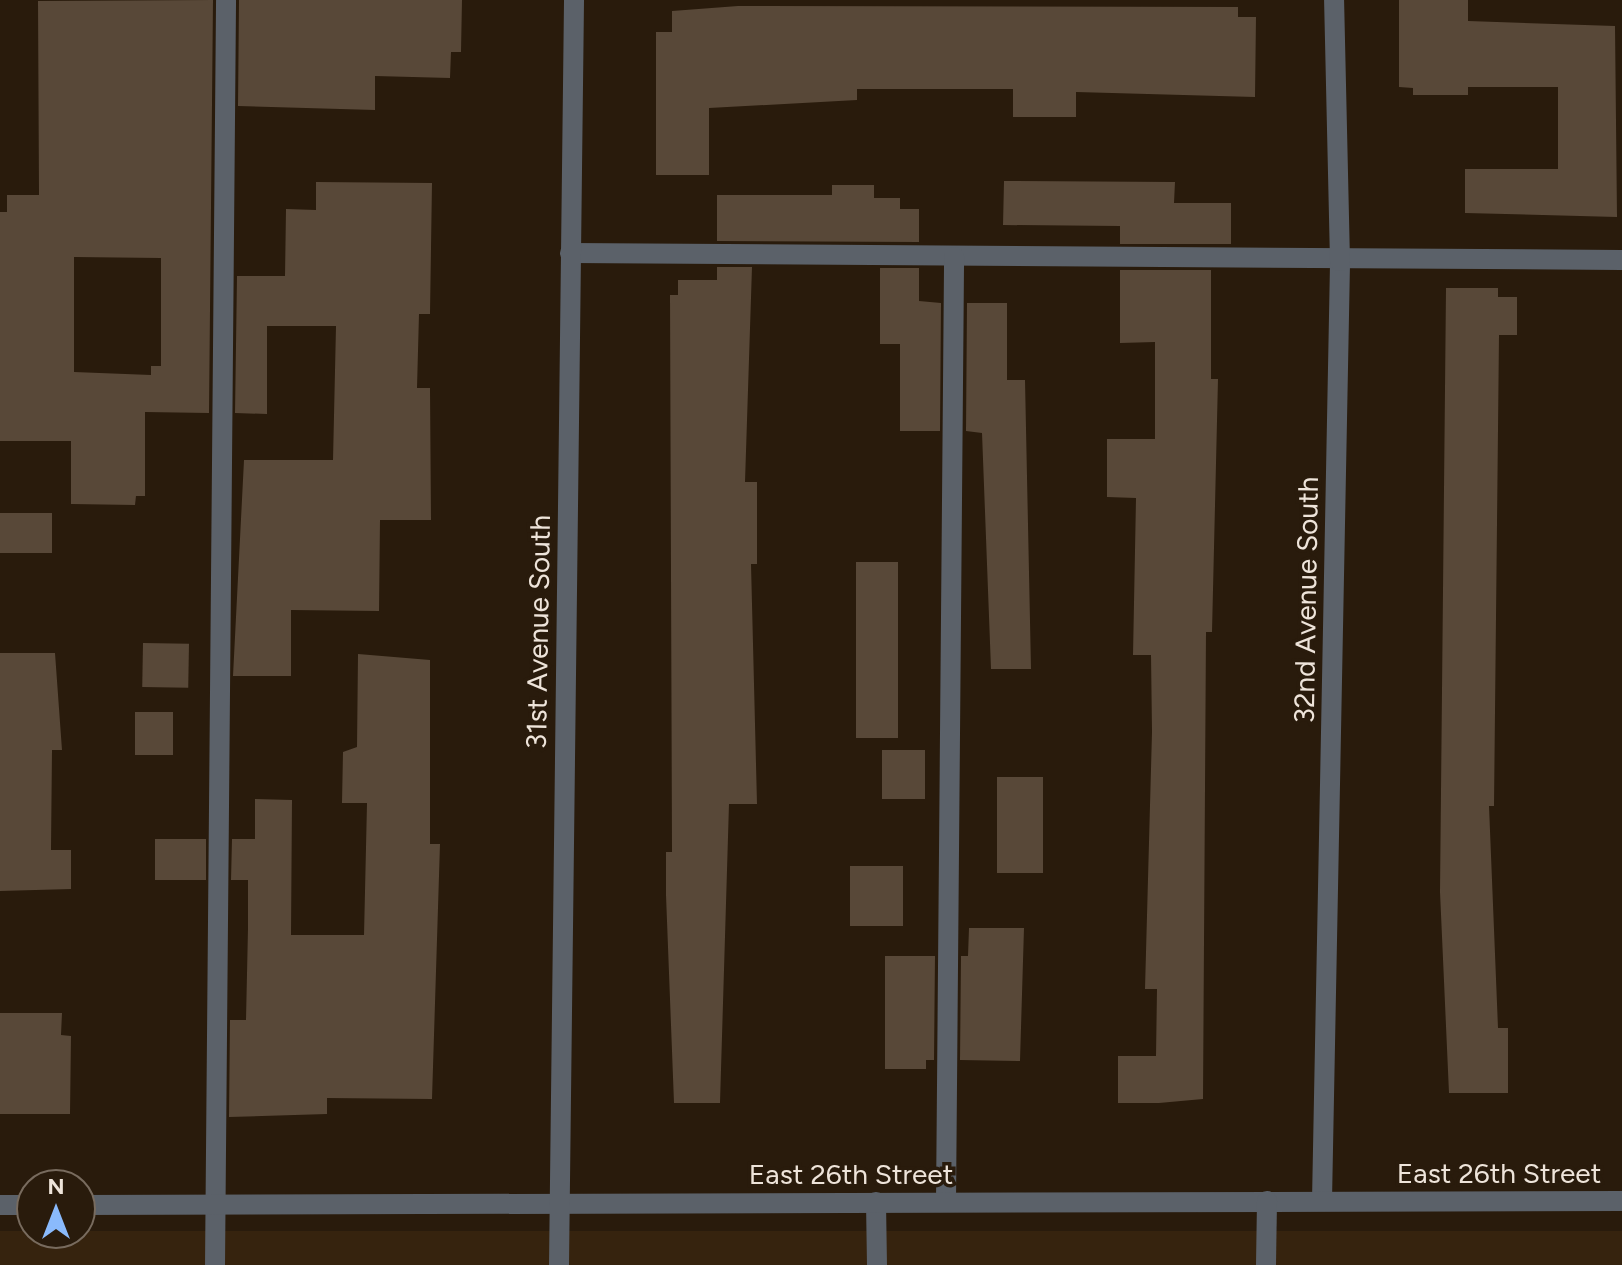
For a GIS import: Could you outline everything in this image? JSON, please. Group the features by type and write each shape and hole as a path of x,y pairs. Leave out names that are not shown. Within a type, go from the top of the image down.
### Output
{"street":[{"path":"215,1265 226,0"},
{"name":"31st Avenue South","path":"559,1265 574,0"},
{"name":"32nd Avenue South","path":"1322,1201 1340,261 1334,0"},
{"path":"570,253 1340,261 1622,260"},
{"path":"946,1202 954,257"},
{"path":"1266,1265 1267,1201"},
{"name":"East 26th Street","path":"96,1205 1622,1201"},
{"path":"876,1202 877,1265"}],"shaded area":[{"path":"0,1231 16,1231 16,1249 96,1249 96,1231 1622,1231 1622,1265 0,1265"}],"building":[{"path":"213,0 209,413 145,412 145,496 136,496 135,505 71,504 71,441 0,441 0,212 7,212 7,195 39,195 38,1","holes":["74,257 161,258 161,366 151,366 151,375 74,372"]},
{"path":"239,0 462,0 461,52 451,52 450,78 375,76 375,110 238,106"},
{"path":"1399,0 1468,0 1468,21 1615,26 1617,217 1465,213 1465,169 1558,169 1558,87 1468,87 1468,95 1413,95 1413,88 1399,87"},
{"path":"738,6 1238,7 1238,17 1256,17 1255,97 1076,92 1076,117 1013,117 1013,89 857,89 857,100 709,108 709,175 656,175 656,32 672,32 672,11"},
{"path":"1004,181 1175,182 1174,203 1231,203 1231,244 1120,244 1120,226 1003,225"},
{"path":"316,182 432,183 430,314 419,314 417,388 430,388 431,520 380,520 379,611 291,610 291,676 233,676 244,460 333,460 336,326 267,326 267,414 235,413 237,276 285,276 286,209 316,210"},
{"path":"832,185 874,185 874,198 900,198 900,209 919,209 919,242 717,241 717,195 832,195"},
{"path":"717,267 752,267 745,482 757,482 757,564 751,564 757,804 729,804 720,1103 674,1103 666,895 666,852 672,852 670,295 678,295 678,280 717,280"},
{"path":"880,268 919,268 919,301 941,303 940,431 900,431 900,344 880,344"},
{"path":"1120,270 1211,270 1211,379 1218,379 1212,632 1206,632 1203,1099 1159,1103 1118,1103 1118,1056 1156,1056 1157,989 1145,989 1151,655 1133,655 1136,498 1107,497 1107,439 1155,439 1155,342 1120,343"},
{"path":"1446,288 1498,288 1498,297 1517,297 1517,335 1499,335 1494,806 1489,806 1498,1028 1508,1028 1508,1093 1449,1093 1440,892"},
{"path":"967,303 1007,303 1007,380 1025,380 1031,669 991,669 982,433 966,431"},
{"path":"0,513 52,513 52,553 0,553"},
{"path":"856,562 898,562 898,738 856,738"},
{"path":"143,643 189,644 188,688 142,687"},
{"path":"0,653 55,653 62,750 52,750 51,850 71,850 71,889 0,891"},
{"path":"358,654 430,660 430,844 440,844 432,1099 327,1098 327,1114 229,1117 230,1020 246,1020 248,928 248,880 231,880 232,839 255,839 255,799 292,800 291,935 364,935 367,803 342,803 343,752 357,747"},
{"path":"135,712 173,712 173,755 135,755"},
{"path":"882,750 925,750 925,799 882,799"},
{"path":"997,777 1043,777 1043,873 997,873"},
{"path":"155,839 206,839 206,880 155,880"},
{"path":"850,866 903,866 903,926 850,926"},
{"path":"969,928 1024,928 1020,1061 960,1060 961,956 968,956"},
{"path":"885,956 935,956 934,1060 926,1060 926,1069 885,1069"},
{"path":"0,1013 62,1013 61,1035 71,1036 70,1114 0,1114"}]}
